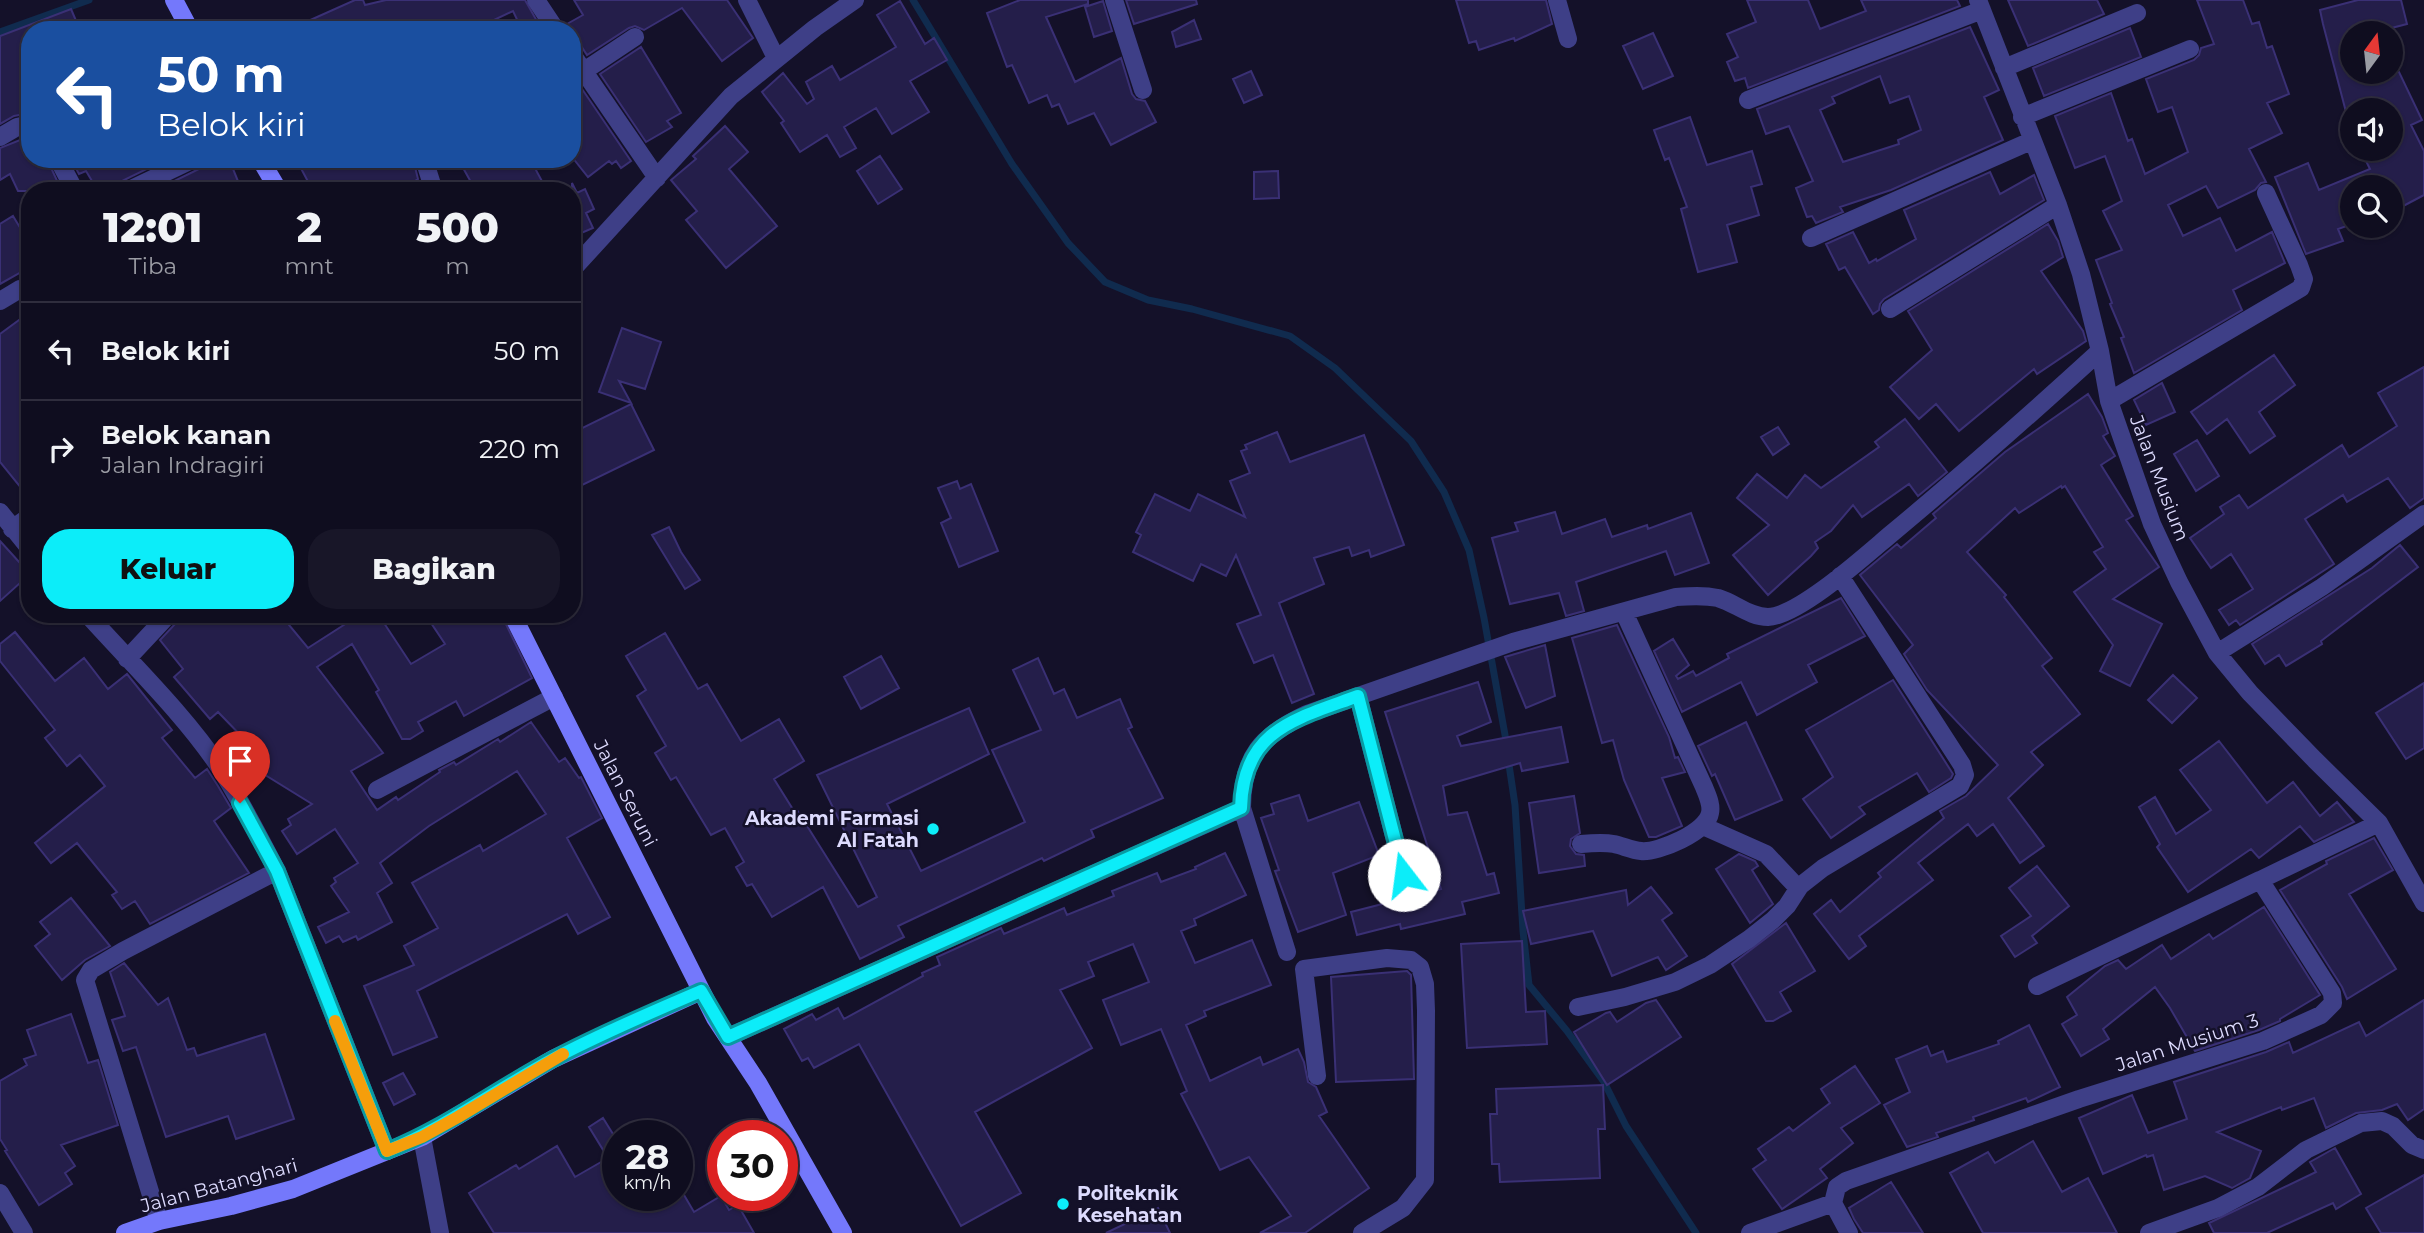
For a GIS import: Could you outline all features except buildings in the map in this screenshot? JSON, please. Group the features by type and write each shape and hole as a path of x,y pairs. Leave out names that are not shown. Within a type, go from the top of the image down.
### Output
{"street":[{"path":"174,0 185,21"},
{"path":"536,0 550,21"},
{"path":"747,0 776,58"},
{"path":"581,260 731,96 776,58 855,0"},
{"path":"1114,0 1143,90"},
{"path":"1557,0 1568,39"},
{"path":"1748,100 1980,5"},
{"name":"Jalan Musium","path":"1980,5 2058,205 2081,274 2109,401 2152,524 2179,582 2217,653 2250,693 2305,751 2379,822 2424,903"},
{"path":"2004,68 2137,13"},
{"path":"583,71 635,37"},
{"path":"2022,117 2190,49"},
{"path":"581,68 657,178"},
{"path":"0,137 21,126"},
{"path":"1811,239 2031,141"},
{"path":"146,182 175,168"},
{"path":"2109,401 2301,288 2304,279 2266,193"},
{"path":"1890,309 2058,205"},
{"path":"0,301 20,289"},
{"path":"1287,952 1241,808 1242,788 1255,752 1279,727 1478,653 1676,597 1696,595 1720,599 1748,612 1767,617 1788,613 1840,576 1992,450 2100,351"},
{"path":"0,512 21,539"},
{"path":"2217,653 2322,587 2423,517"},
{"path":"12,529 21,522"},
{"path":"1578,1007 1675,982 1710,965 1773,920 1787,906 1798,888 1849,851 1960,786 1965,775 1962,765 1840,576"},
{"path":"1581,844 1612,844 1650,851 1682,840 1703,826 1710,816 1710,804 1704,787 1624,612"},
{"path":"96,623 169,704 219,766 277,871 387,1151"},
{"path":"127,659 161,623"},
{"name":"Jalan Seruni","path":"517,623 701,991 758,1083 843,1233"},
{"path":"377,790 554,696"},
{"path":"1358,696 1404,875"},
{"path":"728,1037 1241,808"},
{"path":"2037,986 2379,822"},
{"path":"1703,826 1766,854 1798,888"},
{"path":"159,1221 85,980 91,970 123,951 277,871"},
{"name":"Jalan Musium 3","path":"1833,1203 1837,1186 1846,1181 2079,1099 2263,1041 2321,1015 2333,1003 2332,993 2260,880"},
{"path":"1317,1076 1304,969 1387,958 1411,960 1420,967 1425,984 1426,1011 1425,1180 1404,1208 1362,1233"},
{"name":"Jalan Batanghari","path":"125,1233 159,1221 293,1189 422,1137 553,1059 701,991"},
{"path":"2149,1233 2218,1208 2258,1187 2306,1150 2361,1123 2382,1121 2393,1126 2412,1146 2424,1150"},
{"path":"422,1137 440,1233"},
{"path":"0,1193 23,1233"},
{"path":"1750,1233 1833,1203 1849,1233"}],"waterway":[{"path":"31,21 89,0"},
{"path":"913,0 1012,164 1068,243 1105,282 1148,300 1290,336 1335,368 1411,441 1444,492 1469,550 1507,746"},
{"path":"0,32 21,24"},
{"path":"1508,758 1515,805 1529,985 1604,1082 1626,1126 1696,1233"}],"slow traffic":[{"path":"335,1021 387,1151 422,1137 563,1054"}],"place":[{"name":"Akademi Farmasi Al Fatah","path":"933,829"},
{"name":"Politeknik Kesehatan","path":"1063,1204"}],"route":[{"path":"240,803 277,871 387,1151 422,1137 553,1059 701,991 728,1037 1241,808 1242,788 1255,752 1279,727 1358,696 1404,875"}]}
